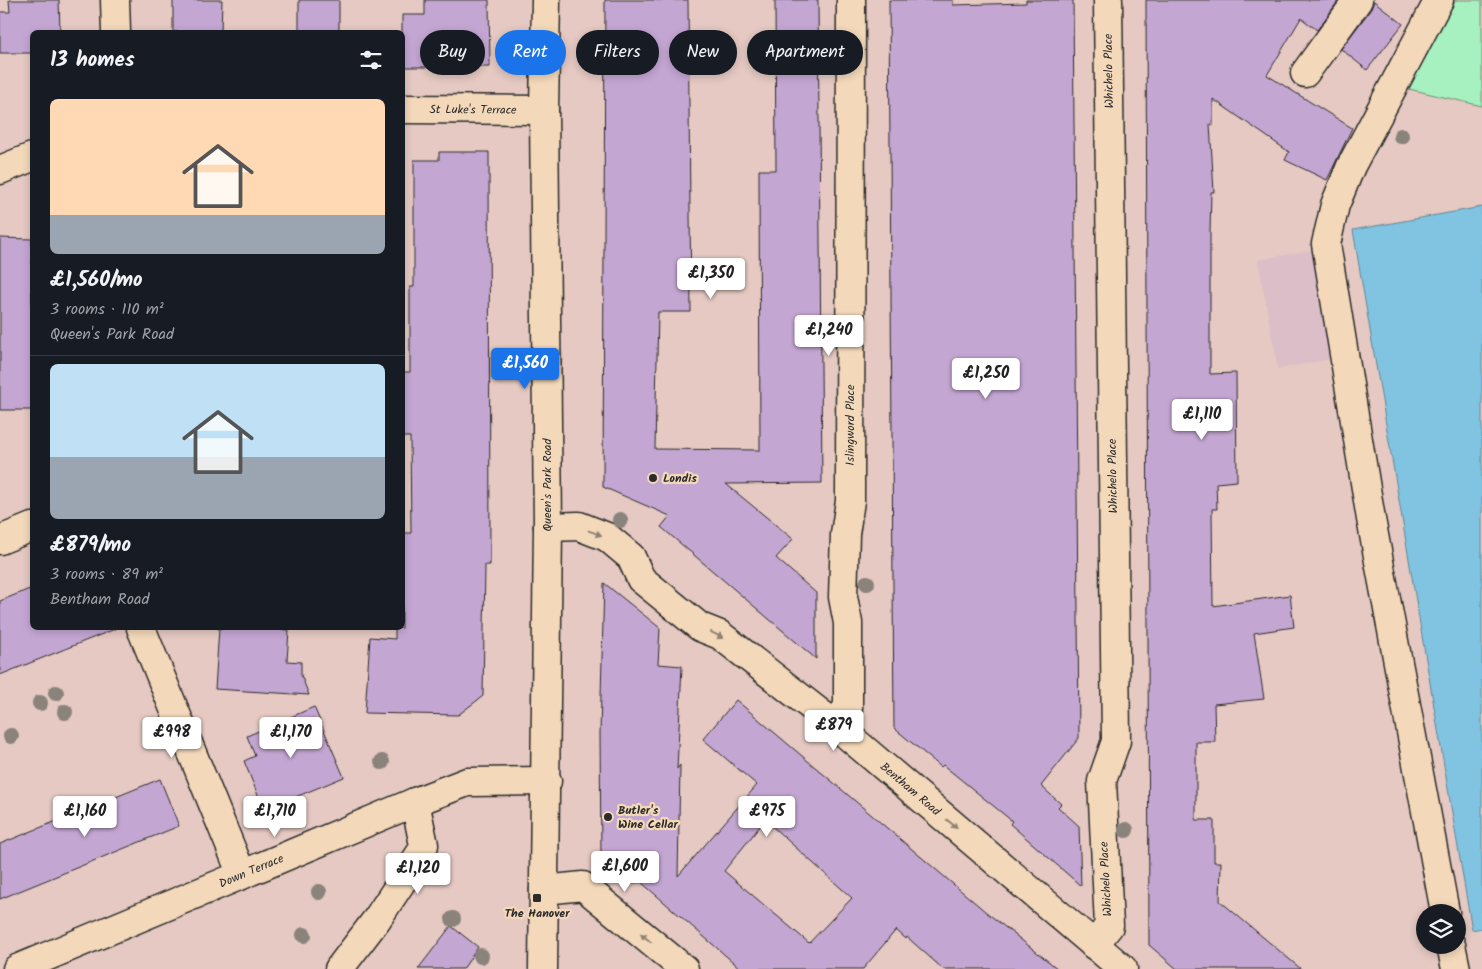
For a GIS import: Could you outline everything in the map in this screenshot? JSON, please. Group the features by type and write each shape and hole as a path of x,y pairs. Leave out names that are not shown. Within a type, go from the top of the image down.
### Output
{"street":[{"path":"116,0 116,30"},
{"name":"Queen's Park Road","path":"543,969 547,781 548,526 544,110 546,0"},
{"name":"Islingword Place","path":"834,724 848,708 848,624 843,597 845,534 850,501 851,0"},
{"name":"Whichelo Place","path":"1094,945 1109,926 1102,781 1116,741 1108,0"},
{"path":"1305,73 1358,0"},
{"path":"1439,0 1351,166 1334,205 1326,244 1371,519 1443,904"},
{"name":"St Luke's Terrace","path":"405,109 544,110"},
{"path":"0,170 30,158"},
{"name":"Bentham Road","path":"548,526 578,526 607,537 632,557 641,578 655,590 700,627 720,635 834,724 1123,969"},
{"path":"0,540 30,528"},
{"path":"142,630 242,875"},
{"name":"Down Terrace","path":"17,969 467,782 547,781"},
{"path":"339,969 377,919 422,851 424,845 415,802"},
{"path":"544,890 583,886 684,969"},
{"path":"1453,954 1456,969"}],"shaded area":[{"path":"1317,249 1336,358 1278,369 1258,260"}],"green space":[{"path":"1456,0 1482,0 1482,106 1405,88"}],"water":[{"path":"1482,207 1482,928 1472,930 1353,230"}],"building":[{"path":"9,0 59,0 60,30 30,30 30,53 0,53 0,12 10,12"},
{"path":"173,0 222,0 221,30 173,30"},
{"path":"299,0 339,0 339,30 299,30"},
{"path":"425,0 489,0 490,67 485,67 485,30 420,30 420,67 405,67 405,30 402,30 402,15 425,15"},
{"path":"605,0 688,0 688,30 669,30 669,75 689,75 691,312 658,312 655,449 760,450 759,170 776,170 775,75 819,75 822,483 726,484 793,539 776,558 816,593 816,659 661,527 670,516 603,487 605,75 659,75 659,30 605,30"},
{"path":"775,0 818,0 818,30 775,30"},
{"path":"889,0 953,0 953,5 1026,3 1026,0 1073,0 1079,738 1041,786 1061,804 1058,807 1079,826 1081,886 1010,824 1012,821 943,765 941,767 894,728"},
{"path":"1146,0 1339,0 1317,30 1301,18 1267,75 1352,128 1327,180 1285,160 1289,152 1213,99 1213,125 1210,124 1214,192 1211,192 1210,232 1210,374 1236,373 1237,481 1216,483 1217,509 1212,509 1213,606 1290,595 1294,627 1254,633 1264,699 1214,704 1215,742 1196,742 1196,820 1214,820 1214,862 1221,862 1220,901 1301,969 1177,969 1149,945"},
{"path":"1374,1 1403,24 1367,70 1341,49 1371,9"},
{"path":"439,152 489,152 490,565 485,565 483,696 458,715 365,713 370,637 395,639 395,630 405,630 405,533 411,533 410,437 405,437 405,372 410,372 410,287 414,287 414,160 439,160"},
{"path":"0,238 30,239 30,410 0,410"},
{"path":"604,583 660,628 658,664 682,666 677,769 680,765 678,876 757,785 703,739 736,700 986,912 1058,969 943,969 907,937 906,939 896,930 863,969 741,969 641,882 632,883 601,858 600,733","holes":["765,820 852,898 809,943 724,871"]},
{"path":"30,589 30,630 112,630 0,675 0,601"},
{"path":"219,630 289,630 287,661 301,662 301,675 309,695 215,689"},
{"path":"314,707 344,777 264,810 244,761 255,756 247,736"},
{"path":"160,779 179,826 0,899 0,844"},
{"path":"451,926 478,947 463,969 418,969"}],"place":[{"name":"Londis","path":"653,478"},
{"name":"Butler's Wine Cellar","path":"608,817"},
{"name":"The Hanover","path":"537,898"}]}
